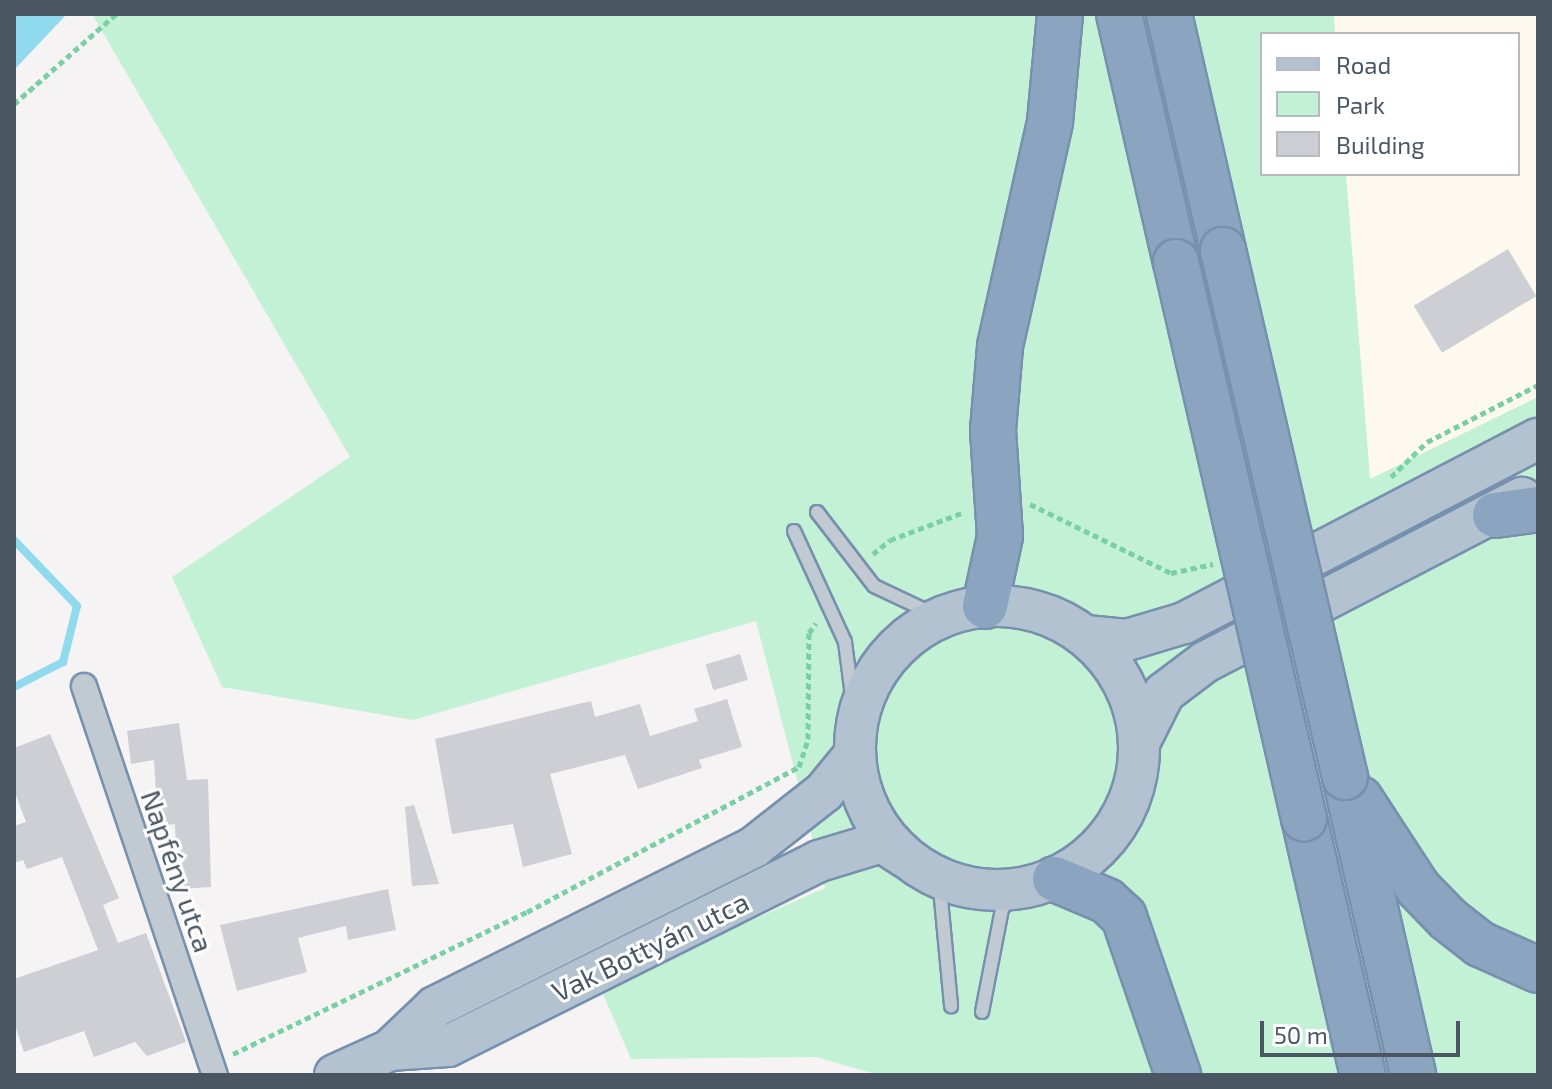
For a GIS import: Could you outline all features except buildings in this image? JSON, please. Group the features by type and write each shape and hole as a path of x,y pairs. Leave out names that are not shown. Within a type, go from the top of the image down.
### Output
{"highway":[{"path":"985,606 1000,536 993,430 1000,346 1050,122 1060,14"},
{"path":"1119,14 1363,1075"},
{"path":"1169,14 1413,1075"},
{"path":"1495,515 1538,509"},
{"path":"1345,777 1418,888 1448,919 1480,944 1538,970"},
{"path":"1036,884 1107,901 1124,917 1178,1075"}],"main road":[{"path":"1538,439 1184,623 1127,640 1086,636 1021,607 985,606 940,617 900,643 871,682 855,740 879,828 905,857 939,878 1036,884 1090,856 1118,824 1134,785 1139,743 1164,693 1205,662 1495,515 1538,489"},
{"path":"1086,636 1118,673 1139,743"},
{"name":"Vak Bottyán utca","path":"335,1075 390,1050 435,1007 754,847 824,792 855,740"},
{"name":"Vak Bottyán utca","path":"390,1050 448,1046 819,861 882,842 905,857"}],"street":[{"name":"Napfény utca","path":"84,686 213,1070"}],"lane":[{"path":"817,512 857,569 899,601 940,617"},
{"path":"794,531 831,601 845,642 855,740"},
{"path":"939,878 951,1006"},
{"path":"982,1012 1002,909 1036,884"}],"path":[{"path":"14,104 116,14"},
{"path":"1386,481 1427,442 1538,385"},
{"path":"1209,566 1223,560"},
{"path":"213,1070 527,912 799,767"}],"shaded area":[{"path":"1334,14 1538,14 1538,397 1370,480 1346,176 1520,176 1520,32 1335,32"}],"green space":[{"path":"92,14 1334,14 1335,32 1260,32 1260,176 1346,176 1370,479 1538,397 1538,1075 879,1075 816,1057 631,1059 600,987 825,888 756,621 413,720 222,687 172,577 350,457"}],"water":[{"path":"14,14 67,14 14,70"}],"waterway":[{"path":"14,540 77,606 63,662 14,687"}]}
